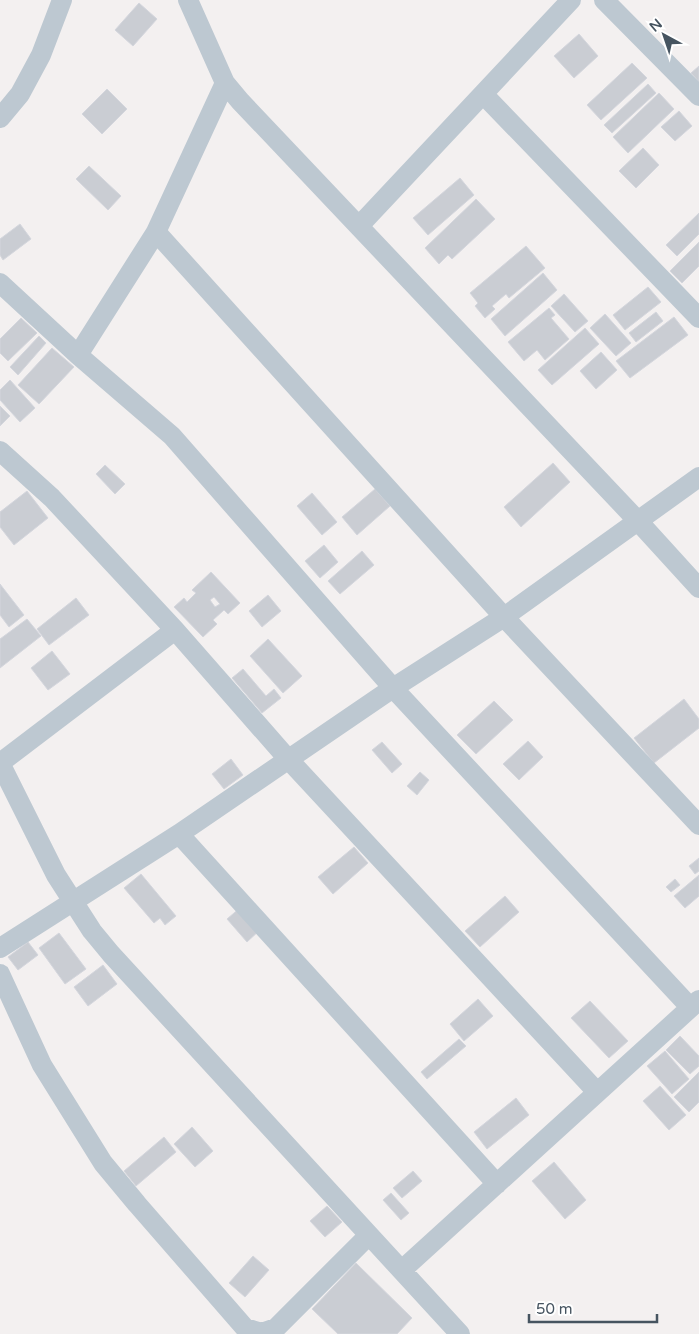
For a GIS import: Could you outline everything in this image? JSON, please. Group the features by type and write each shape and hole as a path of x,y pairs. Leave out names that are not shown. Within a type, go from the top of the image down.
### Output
{"street":[{"path":"0,118 20,94 40,55 62,0"},
{"path":"188,0 225,83 240,101 637,520 699,588"},
{"path":"359,226 571,0"},
{"path":"604,0 699,96"},
{"path":"78,355 156,232 225,83"},
{"path":"483,94 699,318"},
{"path":"156,232 504,616 699,825"},
{"path":"0,283 78,355 172,436 393,688 695,1003 402,1270"},
{"path":"0,451 42,488 175,630 288,759 598,1092"},
{"path":"0,948 179,834 393,688 504,616 699,477"},
{"path":"175,630 0,763 56,876 92,931 460,1334"},
{"path":"179,834 497,1184"},
{"path":"0,974 42,1065 103,1163 245,1328 262,1333 276,1328 369,1235"}],"building":[{"path":"139,3 157,19 133,46 115,30"},
{"path":"579,34 598,56 574,78 554,56"},
{"path":"632,63 647,78 601,120 587,105"},
{"path":"699,66 699,82 691,73"},
{"path":"648,84 656,93 612,133 604,125"},
{"path":"107,89 127,109 102,134 82,114"},
{"path":"659,93 674,109 628,153 613,137"},
{"path":"679,111 692,126 675,141 661,127"},
{"path":"643,148 659,165 636,188 619,171"},
{"path":"89,166 121,196 108,210 76,179"},
{"path":"460,178 474,195 428,235 413,218"},
{"path":"476,199 495,219 452,259 448,255 439,264 425,248"},
{"path":"699,213 699,234 677,256 666,245"},
{"path":"20,224 31,239 3,260 0,255 0,239"},
{"path":"699,242 699,266 682,283 670,271"},
{"path":"526,246 545,268 509,298 506,294 492,306 495,309 485,318 475,306 478,303 470,293"},
{"path":"543,273 557,290 505,336 491,319"},
{"path":"648,287 661,302 625,330 613,315"},
{"path":"564,294 588,321 575,332 551,306"},
{"path":"549,308 555,315 551,318 569,339 545,360 537,350 524,361 508,342"},
{"path":"656,312 663,321 636,342 629,333"},
{"path":"605,314 631,343 616,356 590,328"},
{"path":"674,317 688,335 630,378 616,361"},
{"path":"21,318 37,333 8,361 0,353 0,339"},
{"path":"585,328 599,344 552,385 538,370"},
{"path":"39,336 46,343 18,375 10,367"},
{"path":"52,348 74,367 39,404 18,385"},
{"path":"601,352 617,370 596,389 580,371"},
{"path":"10,380 35,408 20,422 0,400 0,390"},
{"path":"0,406 10,416 0,426"},
{"path":"553,463 570,482 521,527 504,507"},
{"path":"105,465 125,484 115,494 96,474"},
{"path":"375,489 390,506 357,535 342,517"},
{"path":"27,491 48,518 14,545 0,527 0,512"},
{"path":"312,493 337,522 322,535 297,506"},
{"path":"324,545 338,562 320,578 305,561"},
{"path":"362,551 374,565 340,594 328,581"},
{"path":"211,572 240,603 228,614 224,610 213,620 217,624 203,637 174,607 184,598 187,602 196,593 192,590","holes":["214,597 220,604 215,607 210,600"]},
{"path":"0,584 24,615 9,627 0,615"},
{"path":"268,595 281,611 262,627 249,611"},
{"path":"76,598 89,615 49,645 37,629"},
{"path":"27,619 41,636 0,668 0,639"},
{"path":"268,639 302,676 283,693 250,656"},
{"path":"52,651 70,674 48,690 31,668"},
{"path":"243,669 266,696 274,689 281,698 262,713 232,678"},
{"path":"684,699 699,719 699,728 654,763 634,738"},
{"path":"494,701 513,720 476,754 457,735"},
{"path":"528,741 543,757 519,780 503,764"},
{"path":"382,742 402,764 392,773 372,750"},
{"path":"231,759 243,775 224,789 212,774"},
{"path":"420,772 429,780 417,795 407,786"},
{"path":"354,847 368,863 333,894 318,877"},
{"path":"699,858 699,871 695,874 689,866"},
{"path":"141,874 176,916 165,925 160,918 154,923 124,888"},
{"path":"699,875 699,896 685,908 674,896"},
{"path":"675,879 680,885 671,892 666,887"},
{"path":"505,896 519,912 480,947 465,931"},
{"path":"241,907 261,929 247,942 227,919"},
{"path":"59,933 86,969 65,984 39,948"},
{"path":"28,942 38,955 18,970 8,957"},
{"path":"103,965 117,984 88,1006 74,987"},
{"path":"478,999 493,1016 464,1041 450,1024"},
{"path":"590,1001 628,1041 609,1058 571,1018"},
{"path":"680,1036 699,1056 699,1066 690,1074 666,1050"},
{"path":"459,1039 466,1046 427,1079 421,1072"},
{"path":"665,1051 689,1079 672,1094 647,1066"},
{"path":"699,1072 699,1102 689,1112 674,1097"},
{"path":"660,1086 686,1115 669,1130 643,1101"},
{"path":"516,1098 529,1115 487,1149 474,1132"},
{"path":"192,1127 213,1151 195,1167 174,1144"},
{"path":"164,1137 176,1152 136,1186 124,1171"},
{"path":"554,1162 586,1200 565,1219 532,1181"},
{"path":"413,1171 422,1181 402,1198 393,1188"},
{"path":"391,1193 409,1213 401,1220 383,1200"},
{"path":"327,1206 342,1222 325,1237 310,1221"},
{"path":"253,1256 269,1270 245,1297 229,1283"},
{"path":"356,1263 412,1318 397,1334 338,1334 312,1309"}]}
